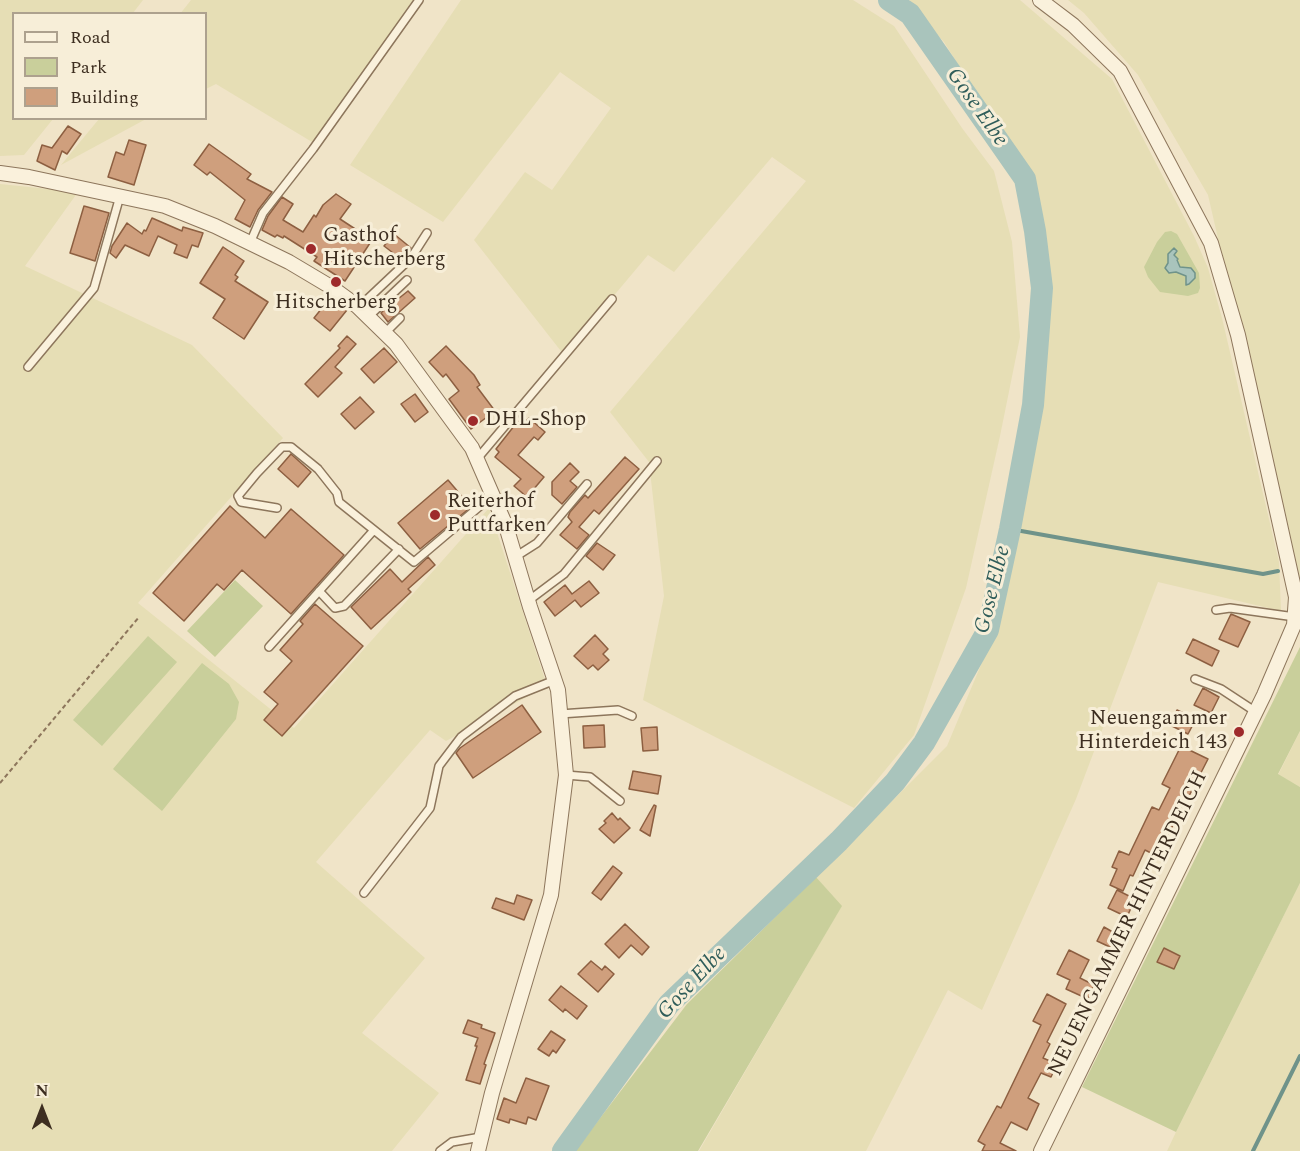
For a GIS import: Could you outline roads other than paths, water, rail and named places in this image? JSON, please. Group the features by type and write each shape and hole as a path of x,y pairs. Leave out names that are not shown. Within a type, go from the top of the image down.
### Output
{"street":[{"name":"NEUENGAMMER HINTERDEICH","path":"1040,0 1073,25 1120,71 1211,243 1238,335 1296,597 1294,625 1256,712 1041,1151"},
{"path":"0,173 165,206 215,225 289,262 331,287 364,312 396,344 472,448 506,526 558,690 566,775 551,895 492,1093 478,1151"}],"lane":[{"path":"250,243 263,213 313,149 419,0"},
{"path":"28,367 93,288 120,196"},
{"path":"364,312 411,258 427,233"},
{"path":"364,312 407,280"},
{"path":"477,459 612,299"},
{"path":"385,333 400,318"},
{"path":"277,508 241,502 238,496 282,447 291,447 318,469 337,493 339,502 414,562 492,495"},
{"path":"528,601 564,574 657,460"},
{"path":"515,557 537,543 587,484"},
{"path":"269,647 374,530"},
{"path":"319,591 335,608 344,606 399,549"},
{"path":"1216,610 1230,608 1295,617"},
{"path":"1195,679 1221,689 1256,712"},
{"path":"364,893 430,808 439,766 461,737 515,696 555,680"},
{"path":"560,714 618,710 632,716"},
{"path":"566,775 590,777 620,801"},
{"path":"440,1151 452,1142 481,1137"}],"water":[{"path":"1174,248 1177,251 1174,255 1180,267 1191,268 1195,273 1195,278 1189,284 1186,285 1186,276 1176,272 1169,273 1165,268 1168,263 1168,254"}],"waterway":[{"name":"Gose Elbe","path":"563,1151 669,1004 839,841 895,782 924,743 988,630 1033,405 1042,288 1035,231 1025,179 910,14 889,0"},
{"path":"1010,529 1263,574 1278,571"},
{"path":"1253,1151 1300,1056"}],"place":[{"name":"Gasthof Hitscherberg","path":"311,249"},
{"name":"Hitscherberg","path":"336,282"},
{"name":"DHL-Shop","path":"473,421"},
{"name":"Reiterhof Puttfarken","path":"435,515"},
{"name":"Neuengammer Hinterdeich 143","path":"1239,732"}]}
